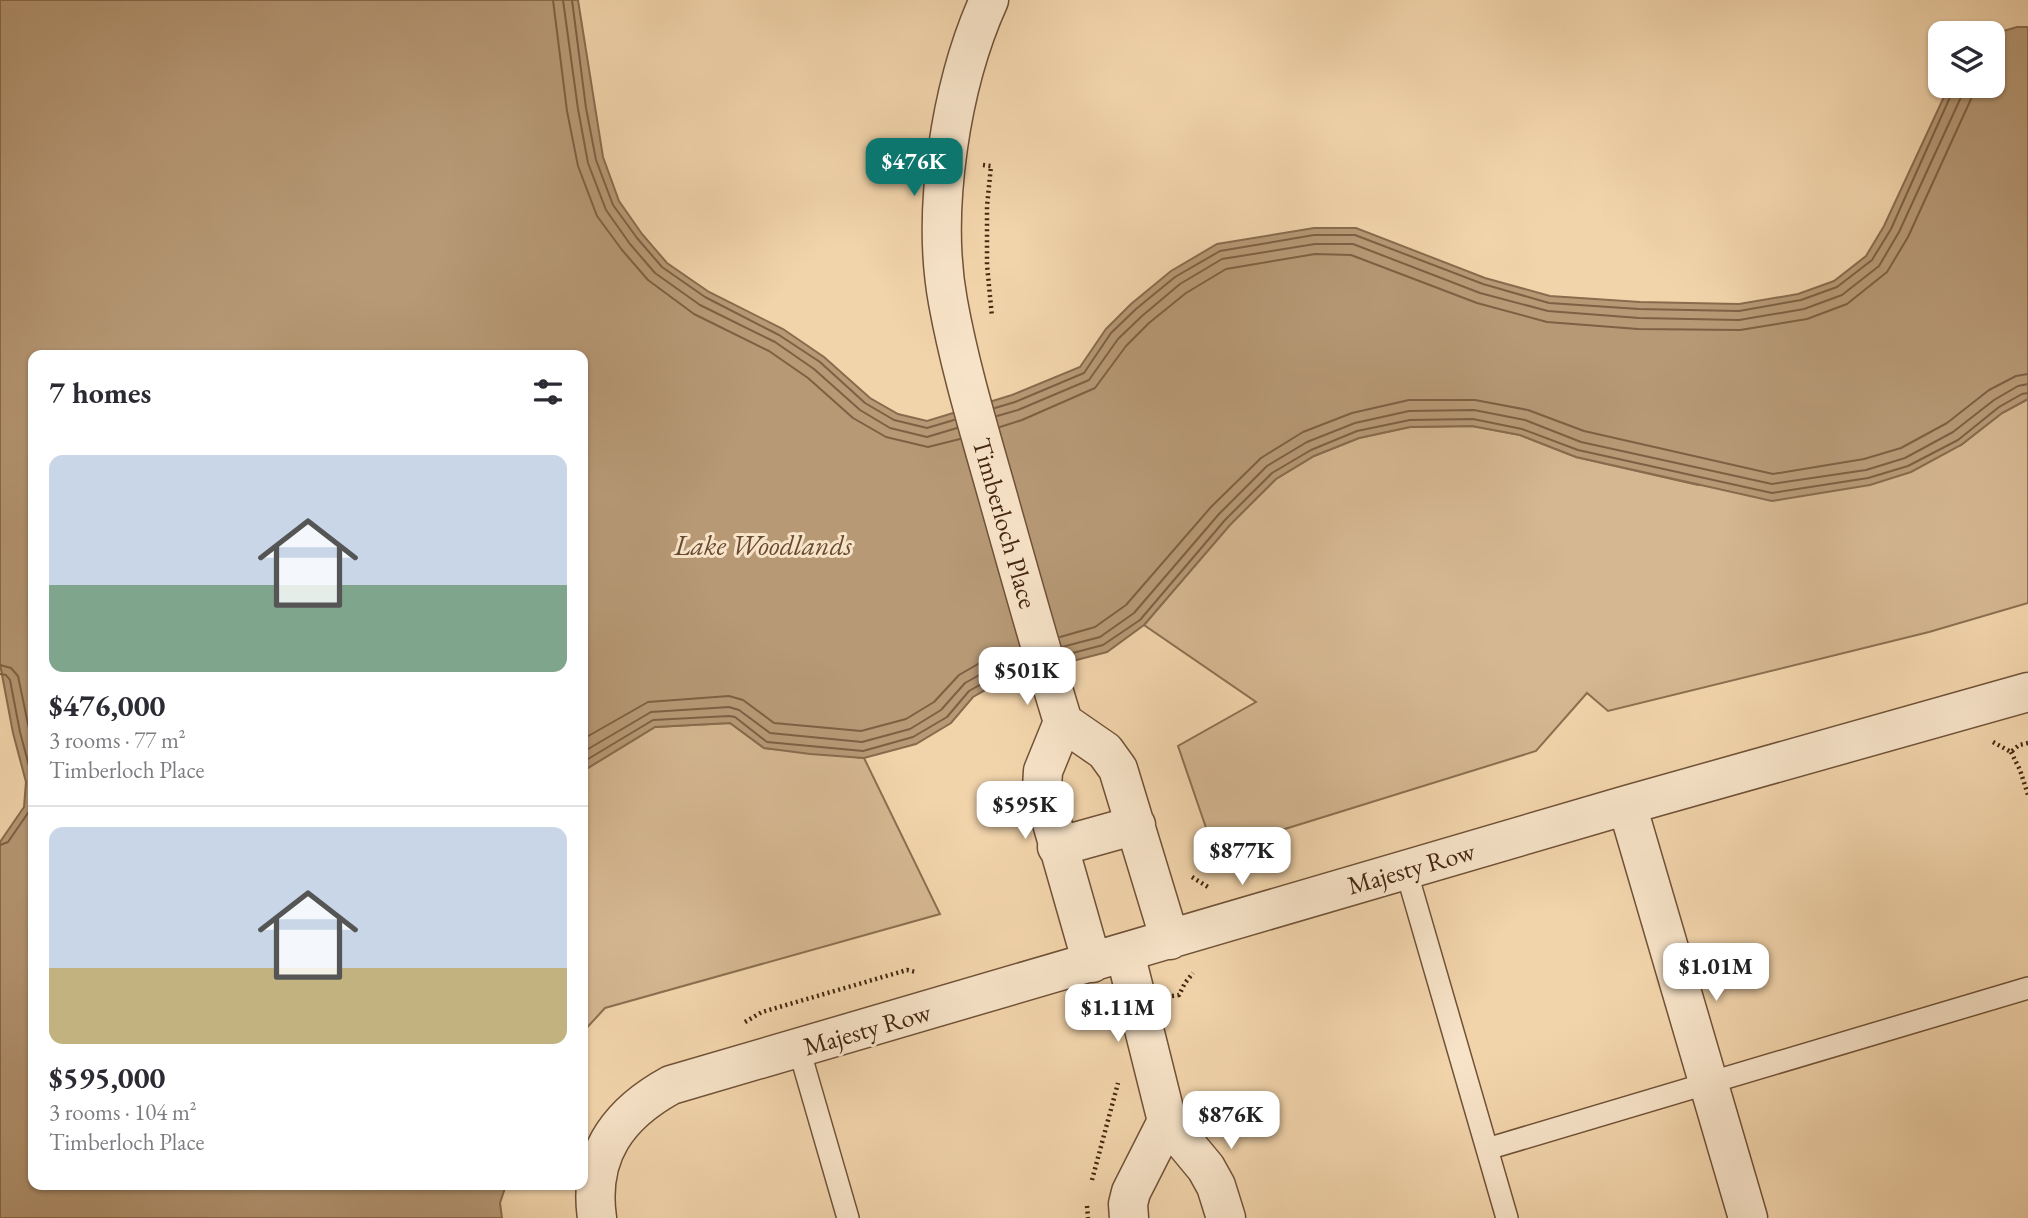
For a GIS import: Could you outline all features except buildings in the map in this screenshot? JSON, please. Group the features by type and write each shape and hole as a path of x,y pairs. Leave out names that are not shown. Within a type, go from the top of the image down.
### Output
{"street":[{"name":"Timberloch Place","path":"989,0 976,31 957,102 942,224 945,275 972,404 1063,722"},
{"name":"Majesty Row","path":"597,1218 594,1201 599,1168 610,1139 626,1117 646,1099 683,1081 1627,805 2028,692"},
{"path":"1170,940 1121,777 1105,751 1063,722 1041,780 1057,847 1109,958 1167,1121 1206,1168 1216,1186 1226,1218"},
{"path":"1627,805 1748,1218"},
{"path":"1057,847 1136,825"},
{"path":"1129,1218 1131,1192 1167,1121"}],"lane":[{"path":"1406,870 1507,1218"},
{"path":"1487,1149 2028,988"},
{"path":"799,1049 848,1218"}],"path":[{"path":"948,159 991,166 986,251 992,324"},
{"path":"2011,752 2021,770 2028,795"},
{"path":"1090,1189 1116,1093 1118,1072"},
{"path":"1088,1199 1088,1218"}],"shaded area":[{"path":"2028,399 2028,603 1929,632 1608,711 1587,693 1536,751 1214,851 1178,746 1256,702 1144,625 1230,524 1276,479 1314,456 1359,438 1410,427 1472,426 1520,435 1576,457 1698,485 1961,445 2002,413"},
{"path":"730,723 764,748 864,758 940,914 605,1008 588,1027 588,768 655,727"}],"water":[{"name":"Lake Woodlands","path":"0,0 578,0 603,157 619,201 642,234 667,263 709,292 783,329 824,357 870,398 898,414 927,421 1012,395 1080,367 1106,329 1131,304 1171,271 1217,244 1314,228 1356,228 1485,278 1550,296 1640,302 1739,304 1798,294 1834,281 1866,256 1884,226 1943,98 2005,98 2005,30 2028,27 2028,399 2002,413 1961,445 1911,472 1870,485 1772,501 1576,457 1520,435 1472,426 1410,427 1359,438 1314,456 1276,479 1230,525 1144,625 1107,652 1007,678 973,697 951,723 916,744 864,758 764,748 730,723 655,727 588,768 588,350 28,350 28,1190 504,1190 500,1203 502,1218 0,1218 0,842 24,807 26,782 13,733 0,664"}]}
